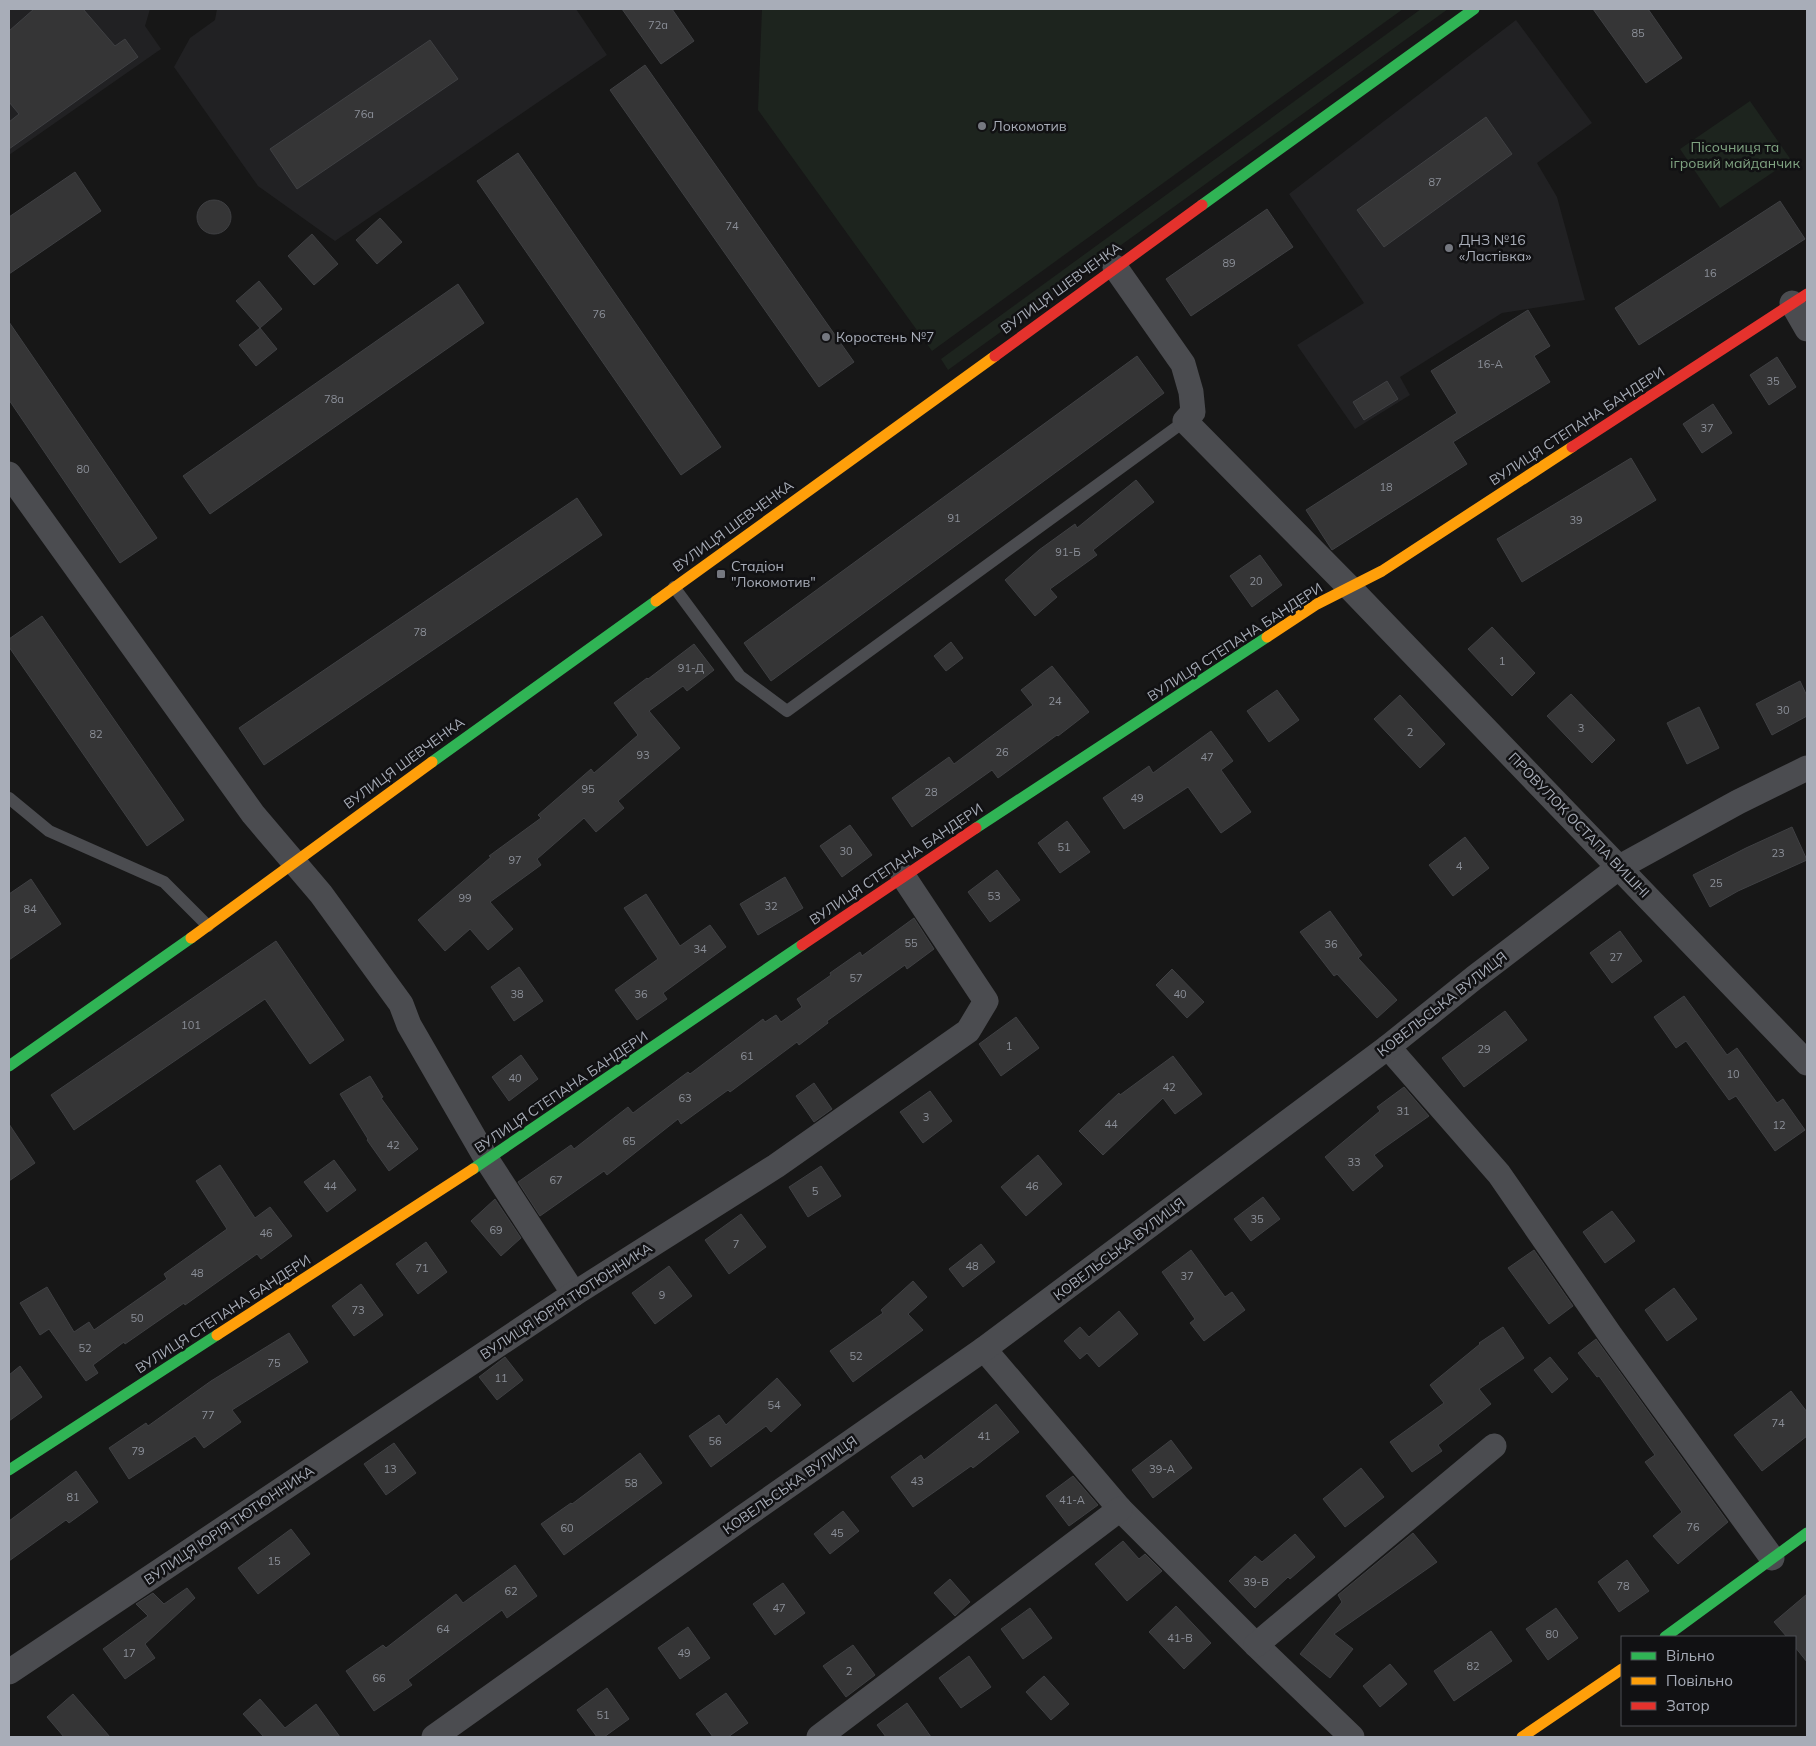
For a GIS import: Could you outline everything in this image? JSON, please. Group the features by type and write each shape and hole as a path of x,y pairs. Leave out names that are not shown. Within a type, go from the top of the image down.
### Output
{"street":[{"name":"ВУЛИЦЯ ШЕВЧЕНКА","path":"9,1066 208,926 292,862 1474,9"},
{"path":"1115,267 1183,364 1191,392 1193,412 1185,421"},
{"path":"1800,299 1807,329"},
{"name":"ВУЛИЦЯ СТЕПАНА БАНДЕРИ","path":"9,1470 487,1160 903,876 1309,610 1382,571 1800,299"},
{"name":"ПРОВУЛОК ОСТАПА ВИШНІ","path":"1185,421 1350,588 1807,1063"},
{"path":"9,474 254,814 292,862 321,894 401,1004 409,1025 487,1160 574,1294"},
{"name":"КОВЕЛЬСЬКА ВУЛИЦЯ","path":"434,1737 984,1349 1388,1047 1474,978 1618,868 1738,802 1807,768"},
{"name":"ВУЛИЦЯ ЮРІЯ ТЮТЮННИКА","path":"9,1672 574,1294 776,1166 968,1031 986,1001 903,876"},
{"path":"1388,1047 1499,1174 1611,1336 1772,1558"},
{"path":"984,1349 1120,1509 1256,1645 1352,1737"},
{"path":"1256,1645 1494,1446"},
{"path":"819,1737 1120,1509"},
{"path":"1666,1636 1807,1533"},
{"path":"1522,1737 1594,1690 1621,1670"}],"lane":[{"path":"674,587 740,676 786,711 1185,421"},
{"path":"9,798 49,831 164,882 208,926"}],"shaded area":[{"path":"9,9 150,9 145,26 161,49 9,155"},
{"path":"217,9 576,9 607,55 335,241 258,186 174,67 190,38 215,20"},
{"name":"ДНЗ №16 «Ластівка»","path":"1516,20 1592,123 1537,163 1557,197 1585,300 1502,313 1400,377 1410,395 1355,429 1297,345 1364,303 1289,194"}],"green space":[{"name":"Локомотив","path":"762,9 1403,9 932,351 758,110"},
{"path":"1421,9 1448,9 948,370 941,359"},
{"name":"Пісочниця та ігровий майданчик","path":"1750,101 1791,160 1720,208 1680,149"}],"building":[{"path":"34,9 83,9 115,46 125,39 138,57 9,149 9,122 19,114 9,102 9,31"},
{"path":"622,9 672,9 694,41 661,64"},
{"path":"1593,9 1648,9 1682,58 1646,83"},
{"path":"430,40 458,79 297,189 270,149"},
{"path":"645,65 854,362 819,387 610,90"},
{"path":"1486,117 1512,154 1384,247 1357,210"},
{"path":"518,153 721,447 681,475 477,181"},
{"path":"75,172 101,211 9,274 9,217"},
{"path":"214,200 226,205 231,217 226,229 214,234 202,229 197,217 202,205"},
{"path":"1780,201 1805,239 1639,345 1615,308"},
{"path":"1267,209 1293,247 1191,316 1166,279"},
{"path":"380,218 402,242 377,264 356,240"},
{"path":"312,234 338,264 314,285 288,256"},
{"path":"259,281 282,309 260,328 236,301"},
{"path":"458,284 484,323 210,514 183,476"},
{"path":"1528,310 1550,346 1534,356 1550,382 1453,442 1467,464 1332,550 1306,510 1457,413 1431,371"},
{"path":"9,322 157,538 120,563 9,400"},
{"path":"260,328 277,349 256,366 239,345"},
{"path":"1137,356 1164,393 771,681 744,643"},
{"path":"1777,357 1796,387 1769,405 1750,375"},
{"path":"1387,381 1398,399 1364,420 1353,402"},
{"path":"1713,404 1732,433 1702,453 1683,424"},
{"path":"1631,458 1656,500 1522,582 1497,539"},
{"path":"1136,480 1154,502 1093,550 1097,555 1050,589 1057,597 1035,616 1005,580 1039,550 1075,524 1077,528"},
{"path":"577,498 602,535 264,765 239,728"},
{"path":"1260,555 1282,585 1252,607 1230,576"},
{"path":"42,616 184,820 147,846 9,647 9,639"},
{"path":"1492,627 1535,673 1512,696 1468,649"},
{"path":"951,642 963,658 946,671 934,656"},
{"path":"694,644 714,670 687,691 683,686 649,711 680,748 618,801 624,808 596,832 584,818 537,859 541,865 490,902 513,929 488,950 470,929 445,951 418,920 491,857 489,856 541,818 538,815 591,769 594,773 638,735 614,703"},
{"path":"1052,666 1089,712 998,778 992,770 912,827 892,798 949,757 954,764 1033,705 1021,690"},
{"path":"1800,681 1807,696 1807,716 1772,735 1756,704"},
{"path":"1277,690 1299,720 1269,742 1247,711"},
{"path":"1571,694 1615,740 1592,763 1547,716"},
{"path":"1400,695 1445,744 1420,768 1374,719"},
{"path":"1699,707 1719,748 1687,764 1667,723"},
{"path":"1211,731 1233,761 1221,770 1251,812 1221,833 1188,787 1124,829 1103,798 1149,766 1153,773"},
{"path":"1067,821 1090,852 1060,873 1038,843"},
{"path":"850,825 872,855 842,877 820,846"},
{"path":"1792,827 1807,860 1738,891 1710,907 1693,875"},
{"path":"1465,837 1489,868 1453,896 1429,865"},
{"path":"997,870 1020,900 990,922 968,892"},
{"path":"785,877 803,908 758,935 740,904"},
{"path":"31,879 61,924 9,960 9,894"},
{"path":"646,894 680,946 710,925 726,947 663,993 667,999 637,1020 615,990 658,959 624,908"},
{"path":"1330,911 1362,955 1358,958 1397,1000 1377,1018 1337,974 1334,976 1300,932"},
{"path":"914,918 934,949 907,969 905,965 827,1021 828,1023 799,1045 797,1042 730,1092 728,1090 681,1124 678,1119 607,1175 604,1171 540,1216 518,1182 571,1145 574,1149 628,1107 633,1113 688,1072 690,1074 763,1019 765,1022 776,1015 781,1022 802,1007 797,999 831,975 830,973 860,952 862,956"},
{"path":"1620,931 1642,961 1612,983 1590,953"},
{"path":"276,941 344,1040 310,1064 265,999 74,1130 51,1095"},
{"path":"519,967 543,1001 514,1021 491,987"},
{"path":"1172,969 1204,1002 1187,1018 1156,985"},
{"path":"1684,996 1727,1055 1737,1048 1777,1103 1783,1099 1805,1130 1775,1151 1736,1096 1729,1100 1686,1041 1676,1048 1654,1017"},
{"path":"1505,1011 1527,1040 1464,1087 1442,1058"},
{"path":"1016,1017 1039,1048 1001,1076 979,1044"},
{"path":"521,1055 538,1079 509,1101 492,1077"},
{"path":"1173,1056 1202,1094 1175,1114 1163,1098 1103,1155 1079,1131 1119,1093 1120,1095"},
{"path":"370,1076 383,1097 381,1098 418,1149 389,1171 367,1140 340,1094"},
{"path":"814,1083 832,1109 814,1122 796,1096"},
{"path":"1404,1087 1429,1116 1374,1155 1383,1166 1353,1191 1325,1157 1380,1111 1377,1107"},
{"path":"930,1091 952,1121 923,1143 900,1112"},
{"path":"9,1124 35,1163 9,1181"},
{"path":"1038,1155 1062,1184 1026,1216 1001,1187"},
{"path":"334,1160 356,1190 327,1212 304,1182"},
{"path":"220,1165 255,1218 270,1207 292,1236 261,1259 257,1254 185,1305 184,1303 125,1344 124,1342 93,1365 98,1373 86,1381 49,1329 40,1335 20,1303 47,1287 74,1332 89,1322 94,1330 167,1279 164,1274 227,1229 196,1181"},
{"path":"821,1166 841,1196 808,1217 789,1187"},
{"path":"1263,1197 1280,1219 1251,1241 1234,1219"},
{"path":"495,1199 521,1238 501,1256 471,1221"},
{"path":"1612,1211 1635,1241 1605,1263 1583,1232"},
{"path":"741,1214 766,1247 729,1274 705,1240"},
{"path":"426,1242 447,1272 418,1294 396,1264"},
{"path":"981,1244 995,1262 963,1287 949,1269"},
{"path":"1191,1250 1225,1297 1232,1292 1245,1310 1204,1341 1190,1323 1195,1319 1162,1272"},
{"path":"1534,1250 1573,1306 1549,1324 1508,1268"},
{"path":"669,1266 692,1296 655,1324 632,1293"},
{"path":"913,1281 927,1297 908,1314 923,1330 853,1382 830,1351 883,1313 881,1310"},
{"path":"361,1284 383,1315 354,1336 332,1306"},
{"path":"1674,1288 1697,1319 1667,1341 1645,1310"},
{"path":"1119,1311 1138,1334 1099,1367 1087,1353 1080,1359 1064,1341 1080,1327 1089,1337"},
{"path":"1503,1327 1524,1358 1479,1389 1491,1404 1438,1445 1442,1451 1412,1472 1390,1442 1444,1403 1430,1385 1479,1343"},
{"path":"289,1333 308,1362 232,1410 241,1422 204,1448 195,1436 129,1479 109,1448 146,1423 148,1426 211,1381"},
{"path":"1596,1339 1728,1522 1678,1564 1653,1536 1682,1512 1645,1462 1655,1455 1599,1376 1597,1377 1578,1353"},
{"path":"505,1357 523,1380 497,1400 479,1377"},
{"path":"1550,1357 1568,1379 1552,1393 1534,1370"},
{"path":"20,1366 42,1397 9,1421 9,1375"},
{"path":"777,1378 801,1405 771,1432 766,1426 711,1467 689,1436 719,1415 726,1425"},
{"path":"1791,1391 1807,1412 1807,1436 1762,1471 1734,1435"},
{"path":"996,1404 1019,1432 973,1468 971,1466 913,1507 891,1477 921,1455 924,1460"},
{"path":"1171,1440 1192,1468 1153,1498 1132,1470"},
{"path":"394,1443 416,1473 386,1495 364,1464"},
{"path":"640,1453 662,1483 564,1555 541,1524 572,1504"},
{"path":"1361,1468 1384,1497 1345,1527 1323,1499"},
{"path":"76,1471 98,1502 69,1523 66,1520 9,1561 9,1521"},
{"path":"1073,1476 1098,1505 1069,1526 1046,1496"},
{"path":"843,1511 859,1531 830,1554 814,1534"},
{"path":"291,1529 310,1554 258,1594 238,1568"},
{"path":"1413,1533 1437,1562 1334,1634 1353,1649 1330,1678 1300,1654 1342,1602 1338,1595"},
{"path":"1295,1534 1315,1557 1290,1579 1288,1577 1255,1608 1229,1581 1255,1556 1262,1562"},
{"path":"1123,1541 1139,1559 1145,1554 1162,1571 1127,1601 1095,1564"},
{"path":"1627,1560 1649,1591 1619,1612 1598,1582"},
{"path":"515,1565 537,1596 507,1618 502,1610 408,1680 412,1685 374,1711 346,1671 383,1645 386,1648 456,1594 463,1603"},
{"path":"950,1579 970,1602 955,1616 934,1593"},
{"path":"783,1583 805,1613 775,1635 753,1604"},
{"path":"187,1588 195,1598 145,1644 155,1658 125,1679 103,1649 148,1616 136,1604 153,1593 164,1604"},
{"path":"1807,1594 1807,1662 1796,1648 1796,1636 1786,1636 1774,1622"},
{"path":"1176,1606 1211,1643 1184,1669 1149,1632"},
{"path":"1030,1608 1052,1638 1023,1659 1001,1629"},
{"path":"1556,1608 1578,1638 1548,1660 1526,1629"},
{"path":"688,1627 710,1658 680,1679 658,1648"},
{"path":"1491,1631 1512,1661 1454,1701 1434,1671"},
{"path":"853,1645 875,1675 846,1697 823,1666"},
{"path":"969,1656 991,1687 961,1708 939,1678"},
{"path":"1390,1664 1407,1684 1380,1707 1363,1686"},
{"path":"1044,1676 1069,1704 1051,1720 1026,1692"},
{"path":"607,1688 629,1719 604,1737 597,1737 577,1710"},
{"path":"726,1693 748,1723 728,1737 713,1737 696,1714"},
{"path":"73,1694 110,1737 64,1737 47,1717"},
{"path":"260,1699 285,1728 316,1704 340,1737 264,1737 243,1714"},
{"path":"907,1703 931,1737 886,1737 877,1725"}],"traffic: fast":[{"path":"1202,205 1474,9"},
{"path":"432,762 656,601"},
{"path":"976,828 1267,637"},
{"path":"9,1066 191,938"},
{"path":"473,1169 802,945"},
{"path":"9,1470 217,1335"},
{"path":"1666,1636 1807,1533"}],"traffic: slow":[{"path":"656,601 995,356"},
{"path":"1267,637 1317,604 1382,571 1572,447"},
{"path":"191,938 432,762"},
{"path":"217,1335 473,1169"},
{"path":"1522,1737 1621,1670"}],"traffic: jam":[{"path":"995,356 1202,205"},
{"path":"1572,447 1807,294"},
{"path":"802,945 976,828"}],"place":[{"name":"Локомотив","path":"982,126"},
{"name":"ДНЗ №16 «Ластівка»","path":"1449,248"},
{"name":"Коростень №7","path":"826,337"},
{"name":"Стадіон \"Локомотив\"","path":"721,574"}]}
